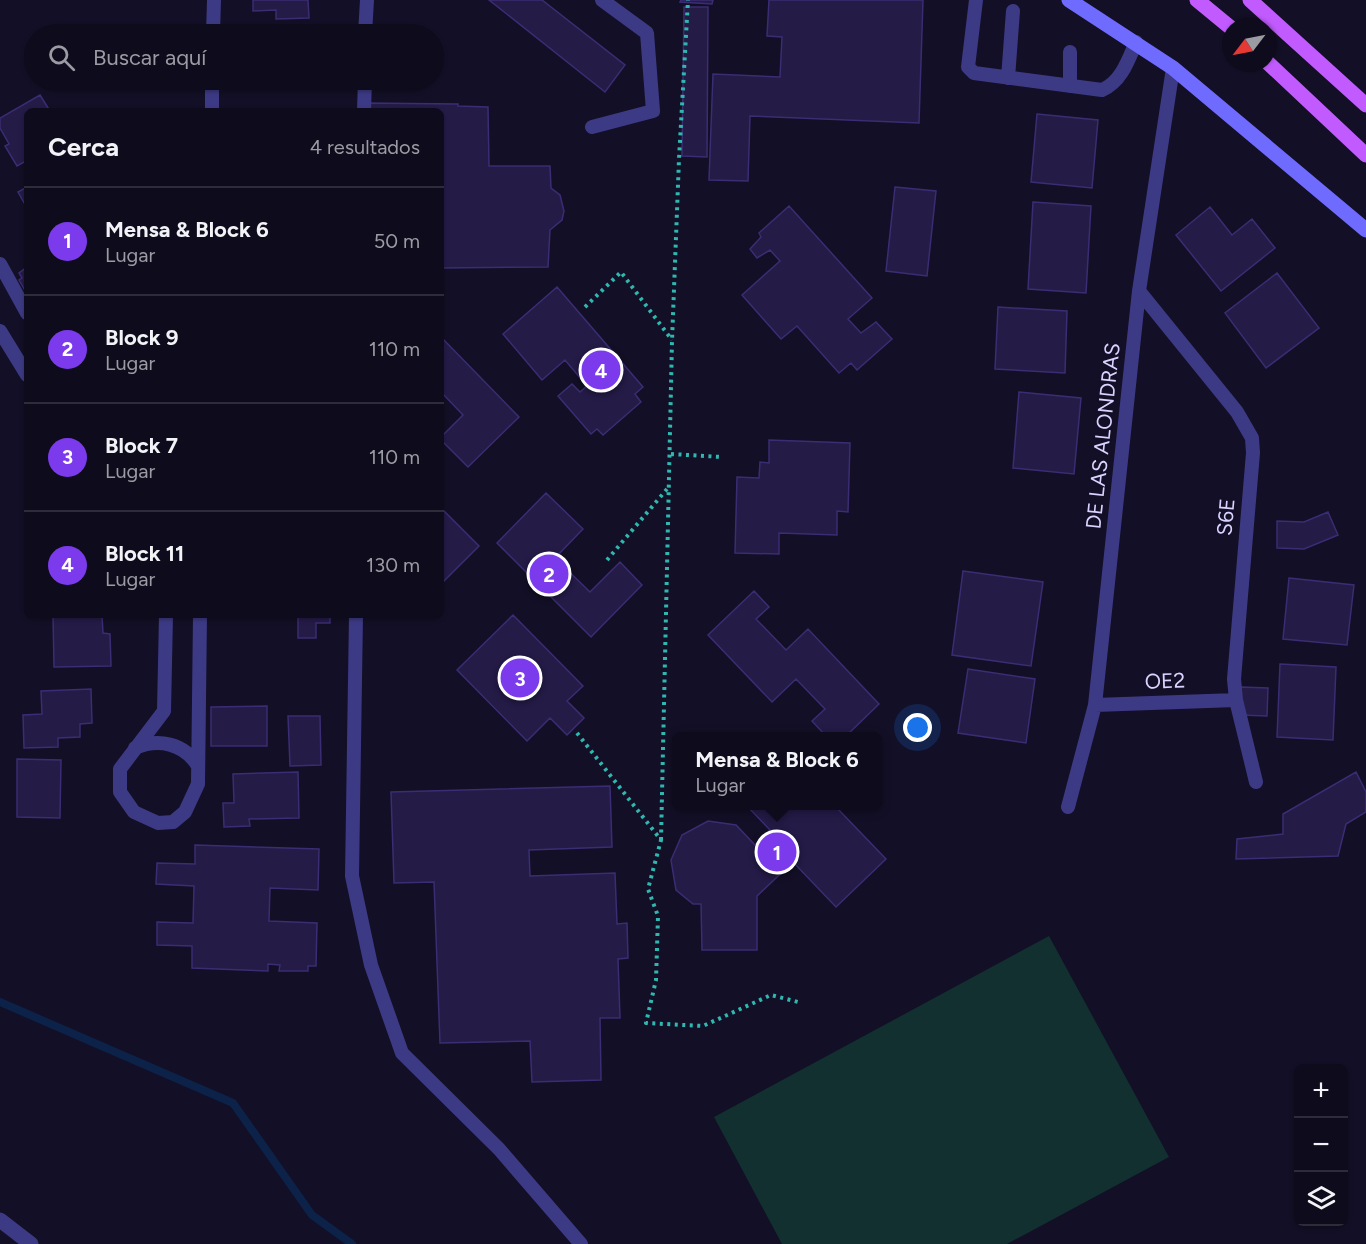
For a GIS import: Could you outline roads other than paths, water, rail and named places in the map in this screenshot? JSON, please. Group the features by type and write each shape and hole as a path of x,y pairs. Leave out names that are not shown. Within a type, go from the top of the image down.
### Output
{"main road":[{"path":"1197,0 1222,21"},
{"path":"1250,0 1366,105"},
{"path":"1276,70 1366,155"}],"street":[{"path":"1069,0 1173,68 1366,230"},
{"path":"0,1220 31,1244"}],"lane":[{"path":"366,24 367,0"},
{"path":"592,127 653,111 647,33 602,0"},
{"path":"976,0 968,67 974,73 1102,90 1113,85 1126,65 1136,42"},
{"path":"212,3 213,24"},
{"path":"1008,78 1013,11"},
{"path":"1070,52 1070,86"},
{"name":"DE LAS ALONDRAS","path":"1068,807 1095,705 1138,291 1173,68"},
{"path":"212,90 212,108"},
{"path":"364,90 364,108"},
{"path":"0,264 24,308"},
{"name":"S6E","path":"1138,291 1237,412 1251,438 1253,453 1234,659 1236,700 1256,782"},
{"path":"0,331 24,370"},
{"path":"166,618 164,711 120,769 120,792 134,812 158,823 173,822 185,812 198,784 200,618"},
{"path":"356,618 352,876 371,965 395,1037 402,1053 500,1149 581,1244"},
{"name":"OE2","path":"1095,705 1236,700"},
{"path":"135,748 147,742 166,743 191,755 198,765"}],"waterway":[{"path":"0,1002 233,1103 312,1215 352,1244"}],"place":[{"name":"Block 11","path":"601,370"},
{"name":"Block 9","path":"549,574"},
{"name":"Block 7","path":"520,678"},
{"name":"Mensa & Block 6","path":"777,852"}]}
